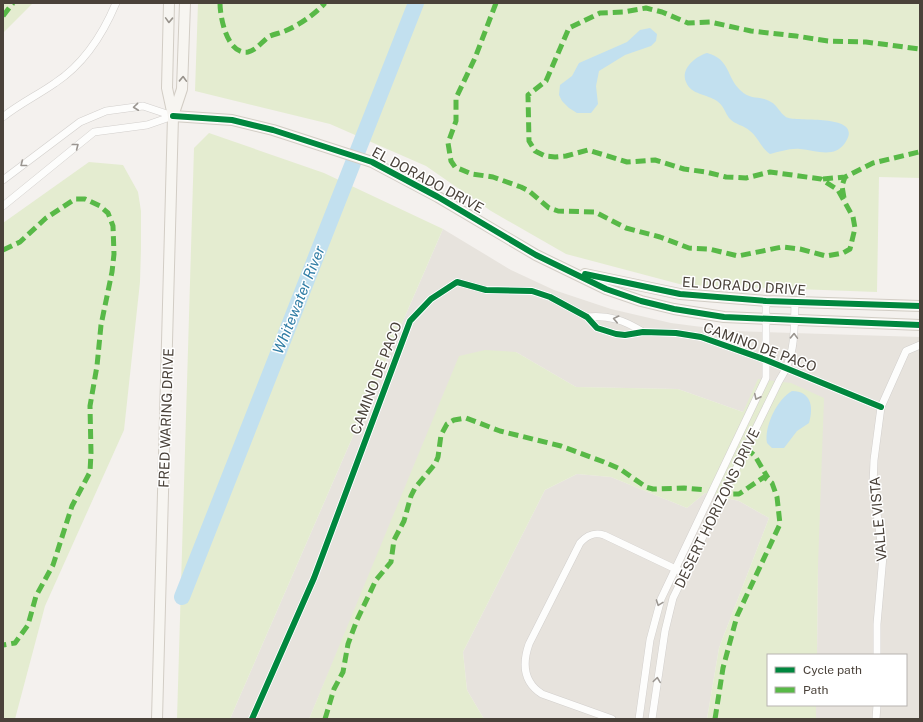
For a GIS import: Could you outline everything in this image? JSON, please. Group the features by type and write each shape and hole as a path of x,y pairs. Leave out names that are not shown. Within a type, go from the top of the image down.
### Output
{"main road":[{"name":"FRED WARING DRIVE","path":"156,719 168,358 173,116 167,88 169,3"},
{"name":"FRED WARING DRIVE","path":"173,116 182,89 185,3"},
{"name":"EL DORADO DRIVE","path":"173,116 232,120 272,130 372,162 438,197 536,255 606,289 641,301 701,314 766,320 920,325"},
{"name":"EL DORADO DRIVE","path":"569,270 680,294 766,301 920,306"}],"street":[{"path":"3,117 56,82 75,66 95,44 108,22 116,3"},
{"path":"3,180 80,122 106,111 143,106 173,116"},
{"path":"3,206 94,132 147,126 173,116"},
{"name":"CAMINO DE PACO","path":"252,719 314,578 410,320 431,299 457,282 486,290 532,291 550,297 587,317 597,328 616,334 625,335 643,332 676,333 701,337 766,360 786,370 881,407"},
{"name":"DESERT HORIZONS DRIVE","path":"639,719 656,614 675,568 766,378 766,301"},
{"name":"DESERT HORIZONS DRIVE","path":"652,719 668,613 684,573 778,381 786,370 794,347 795,302"},
{"name":"CAMINO DE PACO","path":"587,317 600,316 621,319 643,332"},
{"name":"VALLE VISTA","path":"877,654 877,624 883,556 874,485 874,460 881,407 906,351 920,346"},
{"path":"612,719 542,694 536,690 529,683 525,670 525,656 529,644 580,543 589,536 599,534 604,535 684,573"},
{"path":"876,706 876,719"}],"shaded area":[{"path":"443,229 511,270 554,290 611,309 671,323 733,331 920,337 920,719 816,719 816,706 907,706 907,654 817,654 818,565 743,412 678,389 576,387 516,352 375,563 309,719 230,719"},
{"path":"577,474 611,477 687,508 705,493 739,501 769,518 719,648 707,719 484,719 467,690 463,652 545,490"}],"green space":[{"path":"3,3 33,3 3,33"},
{"path":"198,3 920,3 920,178 879,177 877,292 683,285 566,254 491,211 426,166 330,124 195,91"},
{"path":"209,133 324,173 443,229 230,719 177,719 194,148"},
{"path":"89,162 123,165 138,192 141,211 140,282 124,430 45,606 15,719 3,719 3,223"},
{"path":"485,350 516,352 576,387 678,389 743,412 758,379 791,383 824,398 818,565 817,654 767,654 767,706 816,706 816,719 707,719 719,648 769,518 739,501 705,493 687,508 611,477 577,474 545,490 463,652 467,690 484,719 309,719 459,356"}],"water":[{"path":"650,28 657,34 656,41 651,46 625,55 599,71 596,86 598,104 591,113 577,113 562,101 559,95 560,85 572,76 579,63 627,42 640,30"},
{"path":"707,53 720,59 740,90 748,96 771,102 786,117 792,119 827,121 838,123 846,127 849,133 845,143 841,148 830,152 796,149 770,154 764,149 750,131 729,118 719,103 695,92 688,86 685,77 687,68 698,57"},
{"path":"792,391 803,394 810,401 811,411 809,423 797,431 784,448 772,448 767,443 770,422 781,400"}],"waterway":[{"name":"Whitewater River","path":"182,597 416,3"}],"marked path":[{"path":"3,16 13,3"},
{"path":"220,3 223,25 230,42 235,48 248,52 270,36 301,23 325,3"},
{"path":"496,3 475,58 456,98 456,121 448,143 451,161 455,167 472,174 493,177 521,187 529,191 549,208 558,211 595,212 626,228 660,237 689,248 709,249 738,256 782,247 800,249 826,256 843,253 850,249 855,228 853,217 838,190 821,179 770,172 746,178 726,177 684,169 655,160 627,162 588,150 566,156 555,157 545,156 535,151 529,141 528,95 546,81 569,28 600,13 623,12 646,8 662,12 688,23 710,22 751,31 828,41 866,42 920,49"},
{"path":"823,179 845,177 873,163 919,152"},
{"path":"844,198 842,186 845,177"},
{"path":"3,250 20,242 46,218 75,199 85,199 100,206 108,213 113,226 114,254 112,272 101,325 97,366 90,406 90,472 72,506 53,565 36,596 28,625 15,643 3,645"},
{"path":"325,719 334,689 343,672 348,644 357,620 376,580 391,562 394,540 404,521 411,496 415,488 435,464 438,457 441,435 447,424 454,420 466,418 500,431 561,446 620,469 646,487 653,489 684,488 706,490"},
{"path":"746,448 755,456 768,478"},
{"path":"715,719 723,668 737,616 780,524 777,497 772,483 764,477 739,494 729,494"}],"cycle path":[{"path":"173,116 232,120 273,130 372,162 438,197 536,255 606,289 641,301 674,309 724,317 920,325"},
{"path":"585,274 680,294 766,301 920,306"},
{"path":"252,719 314,578 410,321 431,299 457,282 486,290 532,291 550,297 587,317 597,328 616,334 625,335 643,332 676,333 701,337 766,360 881,407"}]}
